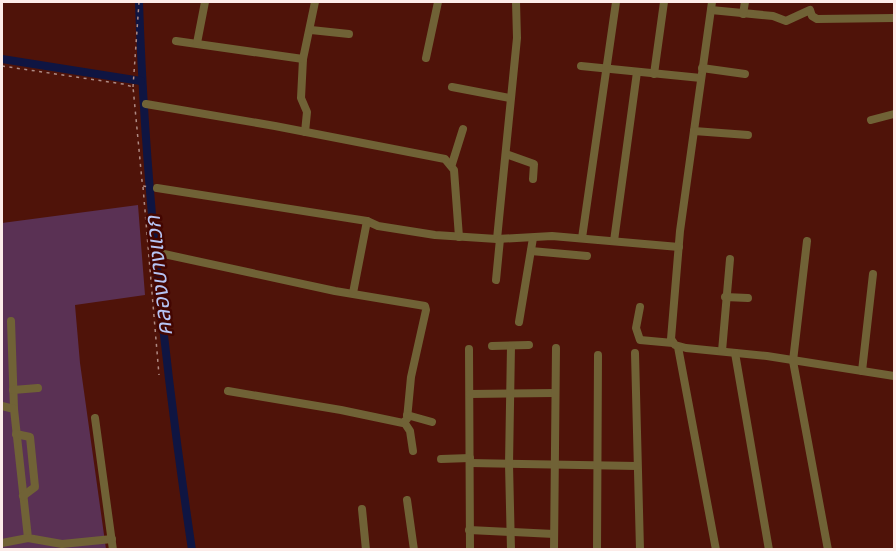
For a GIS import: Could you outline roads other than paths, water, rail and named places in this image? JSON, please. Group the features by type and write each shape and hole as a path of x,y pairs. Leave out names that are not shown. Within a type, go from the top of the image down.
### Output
{"street":[{"path":"197,43 205,2"},
{"path":"305,132 307,112 301,98 303,59 315,2"},
{"path":"426,58 438,2"},
{"path":"496,280 517,38 516,2"},
{"path":"582,238 616,2"},
{"path":"654,74 664,2"},
{"path":"743,14 745,2"},
{"path":"716,549 671,326 679,247 711,6 743,14 773,16 786,21 810,10 812,16 817,19 894,18"},
{"path":"310,30 349,34"},
{"path":"176,41 303,59"},
{"path":"581,66 701,78"},
{"path":"702,68 745,74"},
{"path":"614,241 637,72"},
{"path":"452,87 510,98"},
{"path":"142,104 418,152 445,159 452,164"},
{"path":"871,120 894,114"},
{"path":"459,237 452,164 464,129"},
{"path":"694,131 748,135"},
{"path":"506,154 531,161 534,164 533,178"},
{"path":"157,188 367,221 378,226 435,236 499,239 582,238 679,247"},
{"path":"352,293 367,221"},
{"path":"519,322 533,238"},
{"path":"807,241 793,361 828,549"},
{"path":"531,251 587,256"},
{"path":"164,254 425,306 411,377 406,418 413,451"},
{"path":"722,351 729,259"},
{"path":"862,371 873,274"},
{"path":"725,297 748,298"},
{"path":"640,307 636,328 640,340 894,376"},
{"path":"10,321 16,434 28,538"},
{"path":"492,346 529,345"},
{"path":"511,346 509,464 511,549"},
{"path":"554,549 556,348"},
{"path":"469,349 470,549"},
{"path":"635,353 640,549"},
{"path":"735,353 770,549"},
{"path":"597,549 598,355"},
{"path":"13,390 38,388"},
{"path":"228,391 341,410 396,423 406,418 432,422"},
{"path":"470,394 555,393"},
{"path":"2,406 14,409"},
{"path":"94,418 113,549"},
{"path":"16,434 30,437 33,461 34,487 23,496"},
{"path":"441,459 509,464 637,465"},
{"path":"407,500 414,549"},
{"path":"362,509 366,549"},
{"path":"470,530 554,534"},
{"path":"2,543 28,538 62,544 112,539"}],"waterway":[{"name":"คลองบางแวก","path":"139,2 151,208 173,413 192,550"},
{"path":"2,59 141,81"}]}
